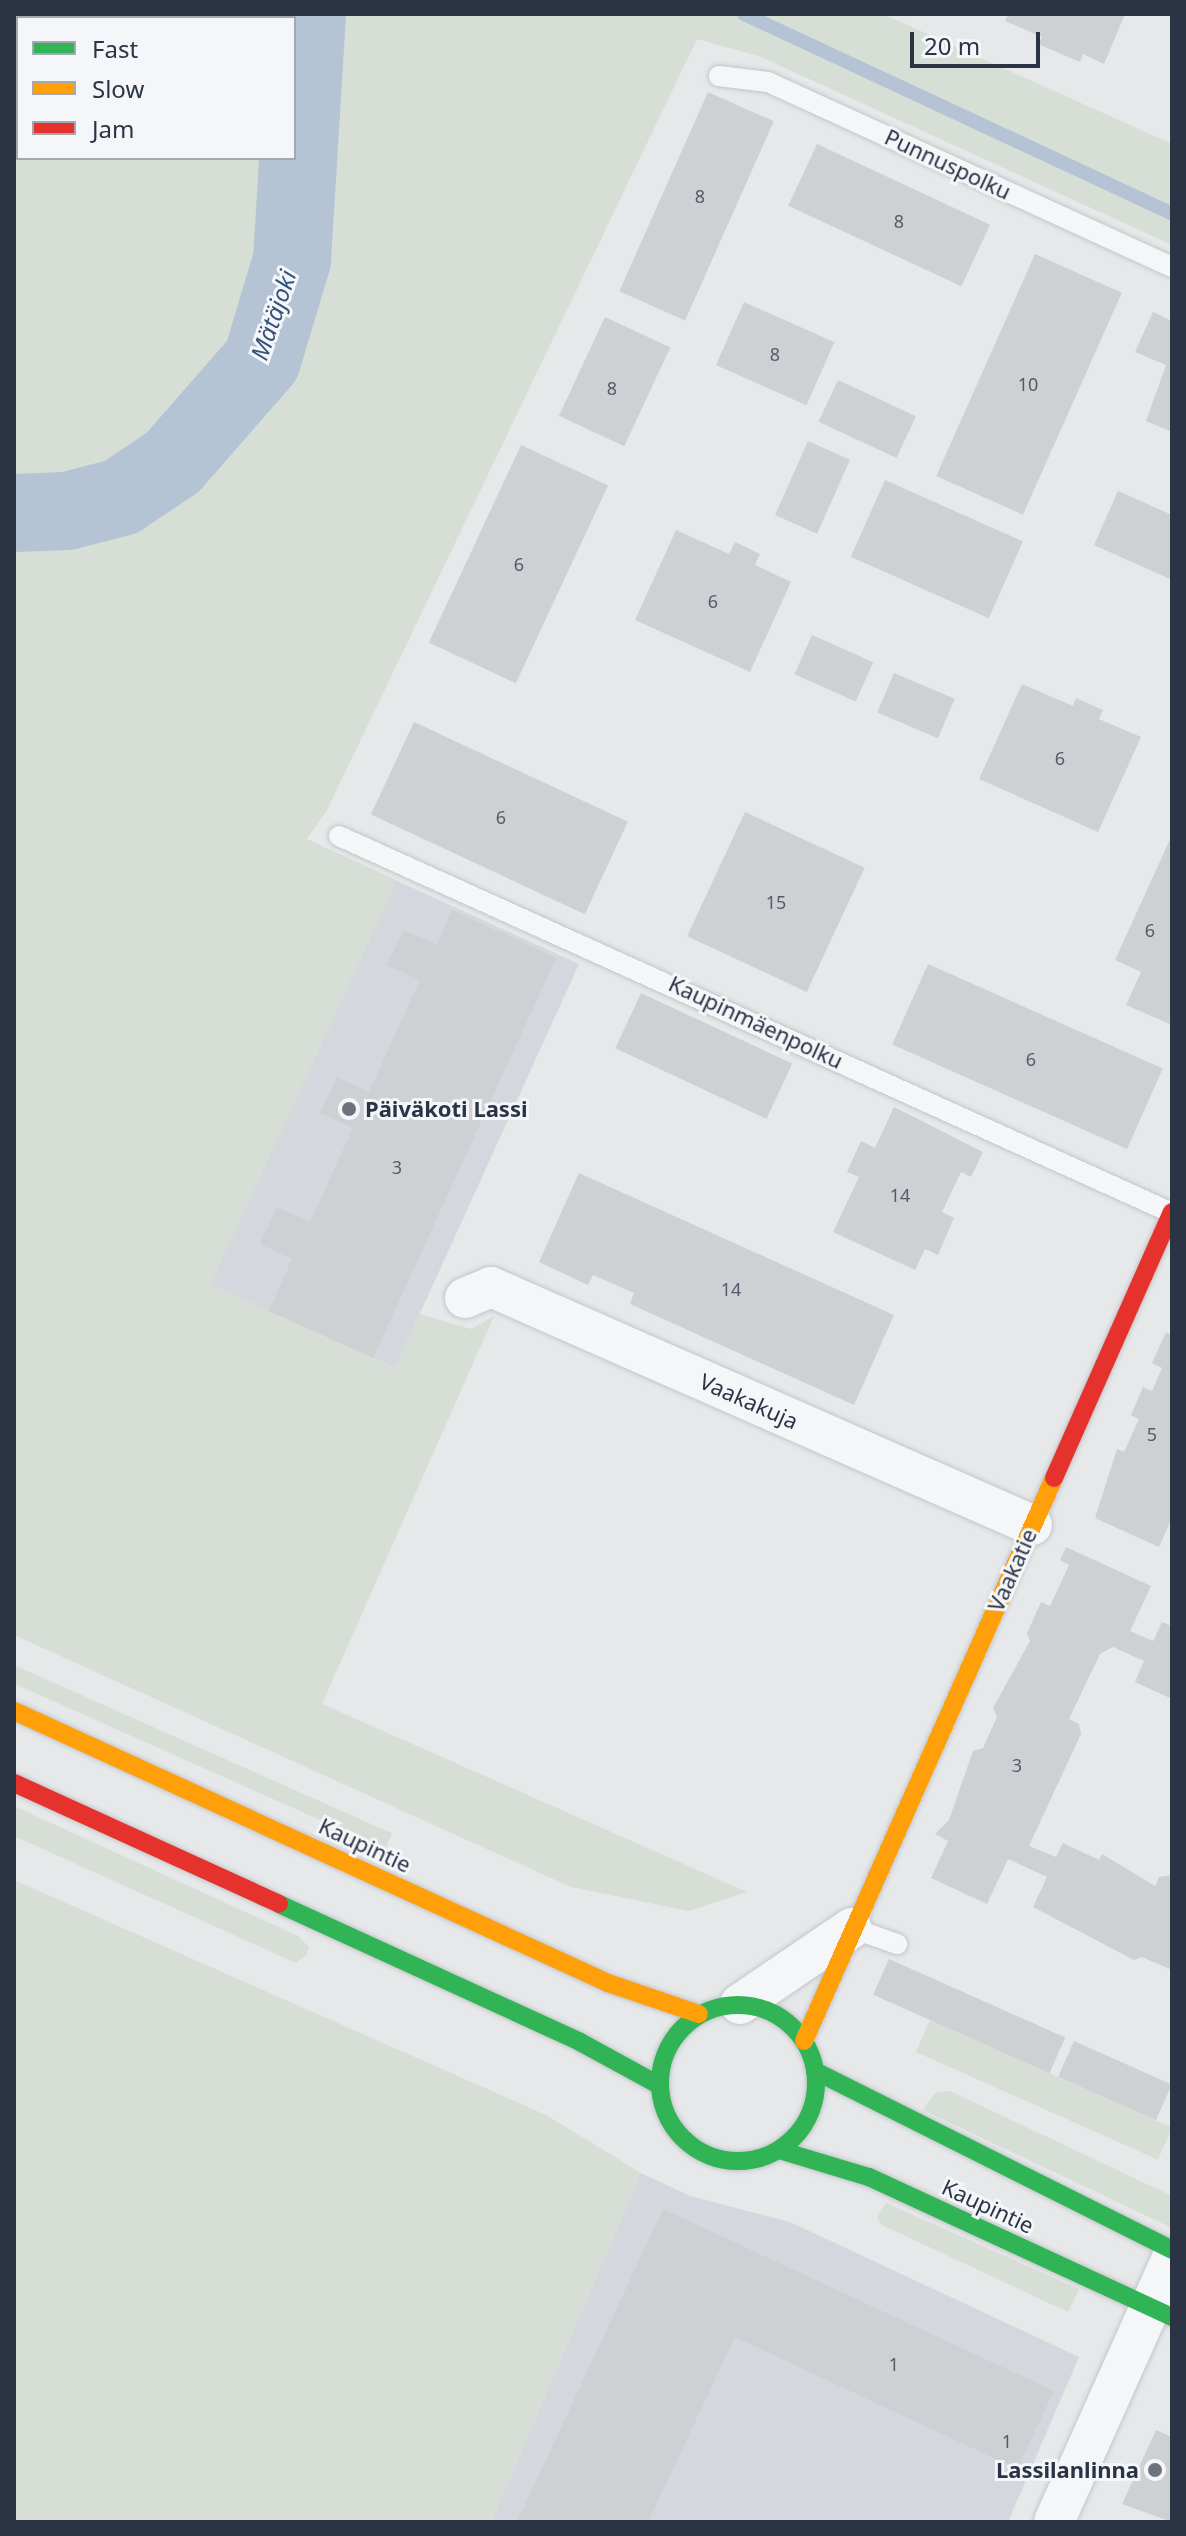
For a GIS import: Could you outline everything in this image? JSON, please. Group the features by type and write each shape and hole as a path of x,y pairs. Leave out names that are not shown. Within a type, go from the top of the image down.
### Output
{"main road":[{"name":"Vaakatie","path":"804,2041 841,1969 852,1928 1047,1526 1172,1213"},
{"name":"Kaupintie","path":"14,1711 608,1983 699,2014"},
{"path":"14,1783 580,2042 659,2085"},
{"path":"740,2004 788,2022 804,2041 815,2071 809,2116 779,2150 734,2162 701,2151 674,2129 659,2085 669,2044 699,2014 740,2004"},
{"name":"Kaupintie","path":"815,2071 895,2117 1172,2250"},
{"name":"Kaupintie","path":"779,2150 869,2177 1161,2312"}],"street":[{"name":"Vaakakuja","path":"465,1298 491,1287 1047,1526"},
{"path":"740,2004 852,1928"},
{"path":"1054,2522 1161,2312 1172,2258"}],"lane":[{"name":"Punnuspolku","path":"719,76 768,82 1172,267"},
{"name":"Kaupinmäenpolku","path":"339,836 1172,1213"},
{"path":"852,1928 897,1944"}],"shaded area":[{"path":"14,14 883,14 1172,144 1172,245 761,57 697,39 327,810 307,839 397,881 211,1284 394,1368 419,1314 471,1329 494,1316 322,1704 747,1892 689,1911 571,1887 14,1635"},
{"name":"Päiväkoti Lassi","path":"306,839 579,964 395,1368 211,1285"},
{"path":"14,1665 392,1833 385,1849 14,1684"},
{"path":"14,1806 298,1936 309,1947 307,1954 296,1963 14,1836"},
{"path":"14,1880 546,2115 641,2173 491,2522 14,2522"},
{"path":"930,2020 1172,2128 1158,2160 916,2052"},
{"path":"950,2091 1172,2196 1172,2228 923,2110 935,2093"},
{"path":"641,2173 690,2196 790,2222 1079,2357 1008,2522 491,2522"},
{"path":"886,2203 1079,2289 1068,2312 882,2225 877,2218"}],"building":[{"path":"1009,14 1125,14 1104,64 1083,54 1080,62 1038,44 1042,37 1005,21"},
{"path":"708,92 774,121 685,320 619,291"},
{"path":"817,144 990,225 961,286 788,206"},
{"path":"1035,254 1122,293 1023,515 936,476"},
{"path":"744,302 834,342 806,405 716,365"},
{"path":"1153,312 1172,321 1172,432 1146,421 1166,365 1135,352"},
{"path":"605,317 670,347 624,446 559,416"},
{"path":"838,380 916,416 897,458 819,422"},
{"path":"808,441 850,460 817,534 775,515"},
{"path":"521,445 608,486 516,683 429,643"},
{"path":"885,480 1023,541 989,618 851,557"},
{"path":"1118,491 1172,515 1172,580 1094,545"},
{"path":"676,530 729,554 735,542 760,554 755,565 791,582 750,672 635,620"},
{"path":"812,635 873,662 856,702 795,674"},
{"path":"894,673 955,699 938,738 877,713"},
{"path":"1022,684 1073,706 1076,698 1103,710 1099,719 1141,737 1098,832 979,779"},
{"path":"414,722 628,822 585,914 371,814"},
{"path":"745,812 865,868 807,992 687,936"},
{"path":"1172,835 1172,1025 1126,1005 1141,972 1115,960"},
{"path":"452,910 556,958 373,1358 269,1311 292,1259 260,1244 277,1207 310,1222 353,1128 320,1113 337,1077 369,1092 420,980 387,965 404,930 437,945"},
{"path":"928,964 1163,1069 1127,1149 892,1044"},
{"path":"641,993 792,1064 767,1119 615,1048"},
{"path":"894,1107 983,1152 971,1177 961,1172 942,1212 954,1218 938,1255 925,1249 915,1270 833,1232 859,1177 847,1172 861,1141 875,1148"},
{"path":"579,1173 894,1315 854,1405 630,1304 634,1293 593,1275 588,1285 539,1262"},
{"path":"1166,1332 1172,1335 1172,1518 1159,1547 1095,1518 1117,1449 1124,1452 1139,1419 1131,1415 1143,1387 1152,1391 1162,1368 1152,1363"},
{"path":"1066,1547 1151,1586 1130,1631 1153,1641 1162,1622 1172,1626 1172,1699 1135,1682 1144,1661 1113,1647 1100,1654 1069,1719 1079,1724 1081,1734 1029,1846 1056,1857 1063,1843 1099,1860 1102,1854 1155,1886 1159,1877 1172,1875 1172,1970 1142,1957 1134,1960 1033,1907 1047,1877 1008,1859 987,1904 931,1878 948,1841 935,1834 949,1820 973,1751 983,1748 997,1717 993,1708 1030,1641 1027,1633 1041,1602 1050,1606 1069,1565 1060,1560"},
{"path":"889,1959 1065,2038 1049,2073 873,1995"},
{"path":"1074,2041 1172,2085 1156,2120 1058,2077"},
{"path":"663,2209 1054,2391 1017,2469 735,2337 648,2522 517,2522"},
{"name":"Lassilanlinna","path":"1156,2430 1172,2437 1172,2522 1122,2504"}],"waterway":[{"name":"Mätäjoki","path":"14,513 67,511 121,497 173,462 262,360 292,260 307,14"},
{"path":"744,14 1172,214"}],"traffic: fast":[{"path":"279,1904 580,2042 659,2085"},
{"path":"738,2005 768,2011 793,2028 810,2053 816,2083 810,2113 793,2138 768,2155 738,2161 708,2155 683,2138 666,2113 660,2083 666,2053 683,2028 708,2011 738,2005"},
{"path":"815,2071 1172,2250"},
{"path":"779,2150 869,2177 1172,2317"}],"traffic: slow":[{"path":"804,2041 1054,1478"},
{"path":"14,1711 608,1983 699,2014"}],"traffic: jam":[{"path":"1054,1478 1172,1212"},
{"path":"14,1783 279,1904"}],"place":[{"name":"Päiväkoti Lassi","path":"349,1109"},
{"name":"Lassilanlinna","path":"1155,2470"}]}
